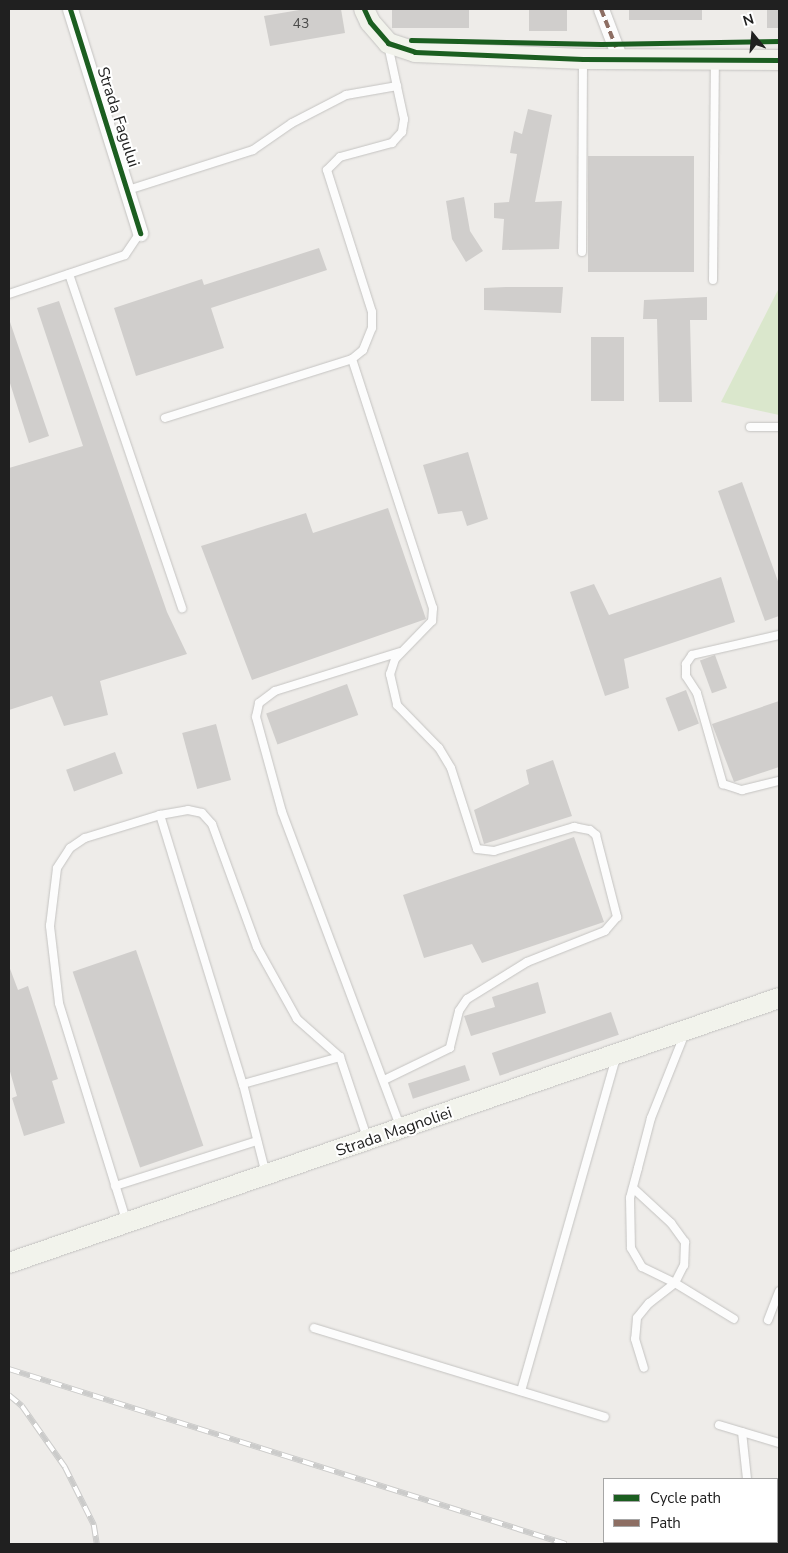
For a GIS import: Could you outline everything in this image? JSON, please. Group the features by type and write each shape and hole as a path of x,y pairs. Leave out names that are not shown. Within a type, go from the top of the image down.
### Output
{"main road":[{"path":"364,9 374,28 388,43 432,53 583,59 779,60"},
{"name":"Strada Magnoliei","path":"9,1263 402,1130 617,1052 779,998"}],"street":[{"name":"Strada Fagului","path":"70,9 140,233"},
{"path":"601,9 620,59"}],"lane":[{"path":"165,418 352,359 363,350 372,328 372,312 327,170 340,158 392,143 402,132 404,119 388,43"},
{"path":"582,252 583,59"},
{"path":"712,280 715,60"},
{"path":"128,190 253,150 292,123 346,95 397,86"},
{"name":"Strada Fagului","path":"9,294 124,256 140,233"},
{"path":"69,274 182,608"},
{"path":"352,359 433,608 432,621 400,652 390,674 398,705 439,748 451,768 478,849 494,851 574,827 590,830 596,834 617,917 604,931 527,962 466,999 459,1011 450,1048 384,1080"},
{"path":"750,427 779,427"},
{"path":"779,635 692,655 686,664 686,676 696,693 722,784 742,790 779,780"},
{"path":"400,652 275,691 259,702 256,717 282,812 402,1130"},
{"path":"127,1223 59,1003 50,926 58,868 70,848 85,838 160,816 188,810 202,813 212,824 257,947 297,1019 340,1057 369,1141"},
{"path":"160,816 243,1084 267,1176"},
{"path":"686,1029 651,1118 633,1188 631,1248 642,1267 675,1283 734,1319"},
{"path":"521,1391 617,1052"},
{"path":"243,1084 340,1057"},
{"path":"115,1186 257,1142"},
{"path":"633,1188 671,1223 685,1242 684,1265 675,1283 649,1302 637,1318 635,1339 644,1368"},
{"path":"768,1320 779,1291"},
{"path":"314,1328 605,1417"},
{"path":"719,1425 779,1443"},
{"path":"742,1432 747,1478"}],"green space":[{"path":"779,288 779,415 721,402"}],"building":[{"path":"305,9 341,9 345,33 270,46 264,16"},
{"path":"392,9 469,9 469,28 392,28"},
{"path":"529,9 567,9 567,31 529,31"},
{"path":"629,9 702,9 702,20 629,20"},
{"path":"767,9 779,9 779,28 767,28"},
{"path":"528,109 552,115 535,202 562,201 559,249 502,250 504,219 494,218 494,203 509,202 517,154 510,153 514,131 522,134"},
{"path":"588,156 694,156 694,272 588,272"},
{"path":"464,197 470,231 483,251 466,262 452,239 446,201"},
{"path":"319,248 327,270 211,308 224,348 136,376 114,308 202,279 204,285"},
{"path":"563,287 561,313 484,310 484,288"},
{"path":"707,297 707,320 690,320 692,402 659,402 657,319 643,319 644,300"},
{"path":"59,301 167,612 187,654 100,681 108,715 64,726 52,696 9,710 9,468 83,446 37,308"},
{"path":"9,319 49,436 29,443 9,380"},
{"path":"591,337 624,337 624,401 591,401"},
{"path":"468,452 488,519 467,526 462,511 438,514 423,465"},
{"path":"742,482 779,584 779,616 765,621 718,491"},
{"path":"388,508 426,619 252,680 201,546 306,513 313,533"},
{"path":"721,577 735,622 624,659 629,688 605,696 570,592 594,584 609,615"},
{"path":"715,655 727,688 712,693 700,660"},
{"path":"347,684 358,715 277,744 266,713"},
{"path":"686,690 699,724 678,731 665,698"},
{"path":"779,701 779,767 734,782 712,724"},
{"path":"216,724 231,780 197,789 182,733"},
{"path":"115,752 123,774 74,791 66,770"},
{"path":"553,760 572,816 484,844 474,810 529,784 526,770"},
{"path":"574,837 604,922 482,963 472,944 424,958 403,895"},
{"path":"136,950 203,1146 140,1168 73,972"},
{"path":"9,966 18,990 28,986 58,1079 52,1081 65,1123 24,1136 12,1098 17,1096 9,1068"},
{"path":"538,982 546,1013 471,1036 464,1016 495,1007 492,997"},
{"path":"611,1012 619,1035 500,1076 492,1053"},
{"path":"465,1065 470,1080 413,1099 408,1084"}],"railway":[{"path":"9,1369 566,1544"},
{"path":"9,1395 22,1406 65,1467 94,1525 97,1544"}],"marked path":[{"path":"601,9 616,47"}],"cycle path":[{"path":"70,9 140,233"},
{"path":"364,9 370,22 388,43 415,52 583,59 779,60"},
{"path":"411,40 601,44 779,41"}]}
